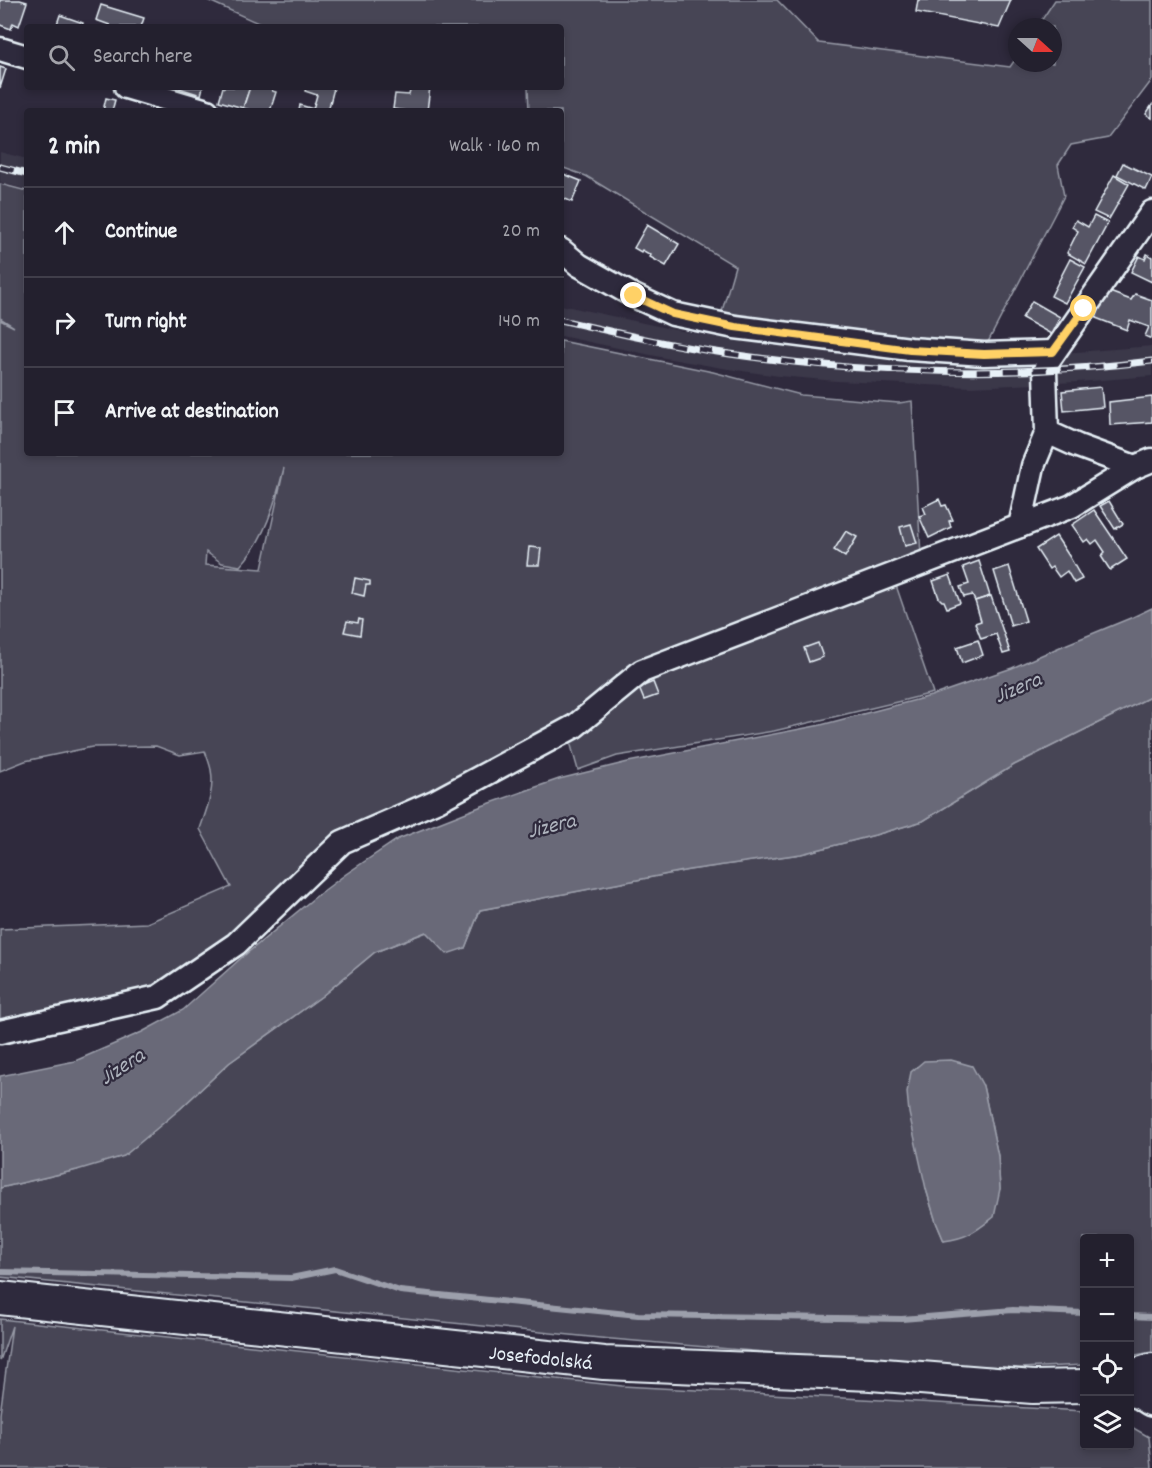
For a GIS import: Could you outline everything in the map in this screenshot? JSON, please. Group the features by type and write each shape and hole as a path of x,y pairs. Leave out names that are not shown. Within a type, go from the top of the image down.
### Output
{"main road":[{"name":"Josefodolská","path":"0,1298 604,1363 871,1374 1034,1387 1080,1386"},
{"path":"1134,1376 1152,1370"},
{"path":"1134,1387 1152,1386"},
{"path":"1134,1389 1152,1399"}],"street":[{"path":"0,49 24,56"},
{"path":"136,90 197,108"},
{"path":"1020,526 1033,466 1047,432 1045,370 1048,361 1152,212"},
{"path":"564,252 579,265 634,296 673,314 735,327 910,350 984,354 1053,352"},
{"path":"1047,432 1078,446 1144,463"},
{"path":"0,1032 158,997 236,944 342,842 436,801 575,726 642,671 1072,506 1144,463"}],"shaded area":[{"path":"207,0 777,0 819,43 1008,67 1008,72 1062,72 1062,18 1043,18 1055,0 1152,0 1152,80 1108,138 1071,145 1058,165 1064,196 988,342 980,349 720,318 735,266 586,176 564,168 564,108 529,108 528,90 564,90 564,24 260,24"},
{"path":"0,152 24,158 24,189 0,182"},
{"path":"0,184 24,190 24,456 564,456 564,342 713,372 801,395 899,403 912,401 921,556 890,568 933,693 774,731 617,756 578,770 565,724 496,762 337,835 238,935 155,988 0,1020 0,929 147,923 231,887 200,829 212,785 211,770 205,751 180,755 156,746 92,747 25,761 0,771 0,320 14,327 0,318","holes":["284,468 262,569 205,565 206,552 222,563 240,566 249,556 263,533 273,508"]},
{"path":"564,306 732,340 838,351 971,357 1152,346 1152,376 971,387 779,376 665,358 564,337"},
{"path":"1152,696 1152,1352 1134,1355 1134,1234 1080,1234 1080,1365 1020,1368 835,1358 600,1338 0,1277 0,1188 77,1170 180,1109 229,1063 322,996 375,952 427,932 465,948 480,910 689,870 801,854 923,821 1014,765","holes":["983,1086 998,1156 1000,1189 944,1241 926,1189"]},
{"path":"0,1319 622,1386 1080,1411 1080,1450 1134,1450 1134,1428 1149,1437 1152,1468 0,1468 0,1414 12,1326 0,1361"}],"water":[{"name":"Jizera","path":"1152,608 1152,696 1014,765 923,821 801,854 689,870 480,910 465,948 447,954 426,932 375,952 322,996 229,1063 180,1109 124,1156 77,1170 0,1188 0,1076 75,1061 142,1032 183,1010 314,898 398,839 559,779 628,762 821,725 931,696 1012,668"},
{"path":"951,1060 972,1066 983,1086 998,1156 1000,1189 994,1217 971,1233 944,1241 926,1189 909,1113 907,1092 911,1072 924,1061"}],"building":[{"path":"0,0 27,2 19,26 13,23 11,29 0,25"},
{"path":"918,0 1011,0 999,28 916,12"},
{"path":"101,5 144,18 142,24 107,24 96,20"},
{"path":"60,15 83,23 83,24 57,24"},
{"path":"0,67 6,69 0,88"},
{"path":"185,90 202,90 201,95"},
{"path":"222,90 249,90 243,108 219,101"},
{"path":"249,90 276,92 271,108 243,108"},
{"path":"333,90 329,108 313,108 317,95 305,91"},
{"path":"410,90 430,90 427,108 393,108 395,94 409,95"},
{"path":"106,98 115,100 113,108 104,108"},
{"path":"1152,105 1152,118 1146,114"},
{"path":"1123,163 1152,177 1146,190 1117,175"},
{"path":"564,174 581,181 572,202 564,198"},
{"path":"1114,175 1129,184 1109,219 1094,212"},
{"path":"1094,216 1108,223 1086,264 1067,253 1078,231 1072,227 1076,220 1088,227"},
{"path":"647,225 679,244 666,266 650,257 651,255 634,248"},
{"path":"1147,254 1152,257 1152,282 1131,272 1139,256 1145,259"},
{"path":"1070,259 1085,267 1065,303 1051,296"},
{"path":"1107,291 1131,300 1135,294 1152,300 1152,339 1145,336 1149,327 1130,320 1127,330 1096,318"},
{"path":"1032,301 1060,317 1051,334 1022,318"},
{"path":"1101,387 1103,407 1064,411 1062,391"},
{"path":"1152,397 1152,422 1110,425 1109,402"},
{"path":"939,499 942,506 946,505 953,520 949,521 951,527 929,538 919,516 926,514 923,507"},
{"path":"1109,501 1123,524 1115,529 1100,506"},
{"path":"1094,510 1127,559 1110,570 1101,556 1105,552 1097,540 1092,544 1088,539 1084,542 1072,525"},
{"path":"911,524 917,543 905,546 900,527"},
{"path":"846,531 857,537 845,557 834,550"},
{"path":"1056,536 1082,579 1074,583 1067,571 1059,577 1052,567 1049,569 1036,549"},
{"path":"529,547 541,548 539,565 527,565"},
{"path":"979,561 990,596 975,601 972,595 964,597 960,587 969,584 963,567"},
{"path":"1009,566 1026,621 1011,626 994,571"},
{"path":"950,575 960,603 947,608 944,601 939,598 933,581"},
{"path":"355,578 370,581 370,585 366,585 364,596 352,593"},
{"path":"991,596 1010,652 1003,654 996,634 981,639 975,623 981,621 975,601"},
{"path":"359,619 362,620 360,635 344,632 347,621 358,623"},
{"path":"978,640 983,655 962,663 957,647"},
{"path":"818,643 823,657 809,662 804,648"},
{"path":"653,682 658,695 644,700 639,688"}],"waterway":[{"path":"0,1272 291,1278 335,1269 400,1291 638,1315 902,1319 1013,1310 1080,1313"},
{"path":"1134,1316 1152,1317"}],"railway":[{"path":"0,167 24,173"},
{"path":"564,321 709,351 834,366 994,372 1152,361"}],"route":[{"path":"634,296 673,314 735,327 910,350 984,354 1053,352 1084,309"}]}
